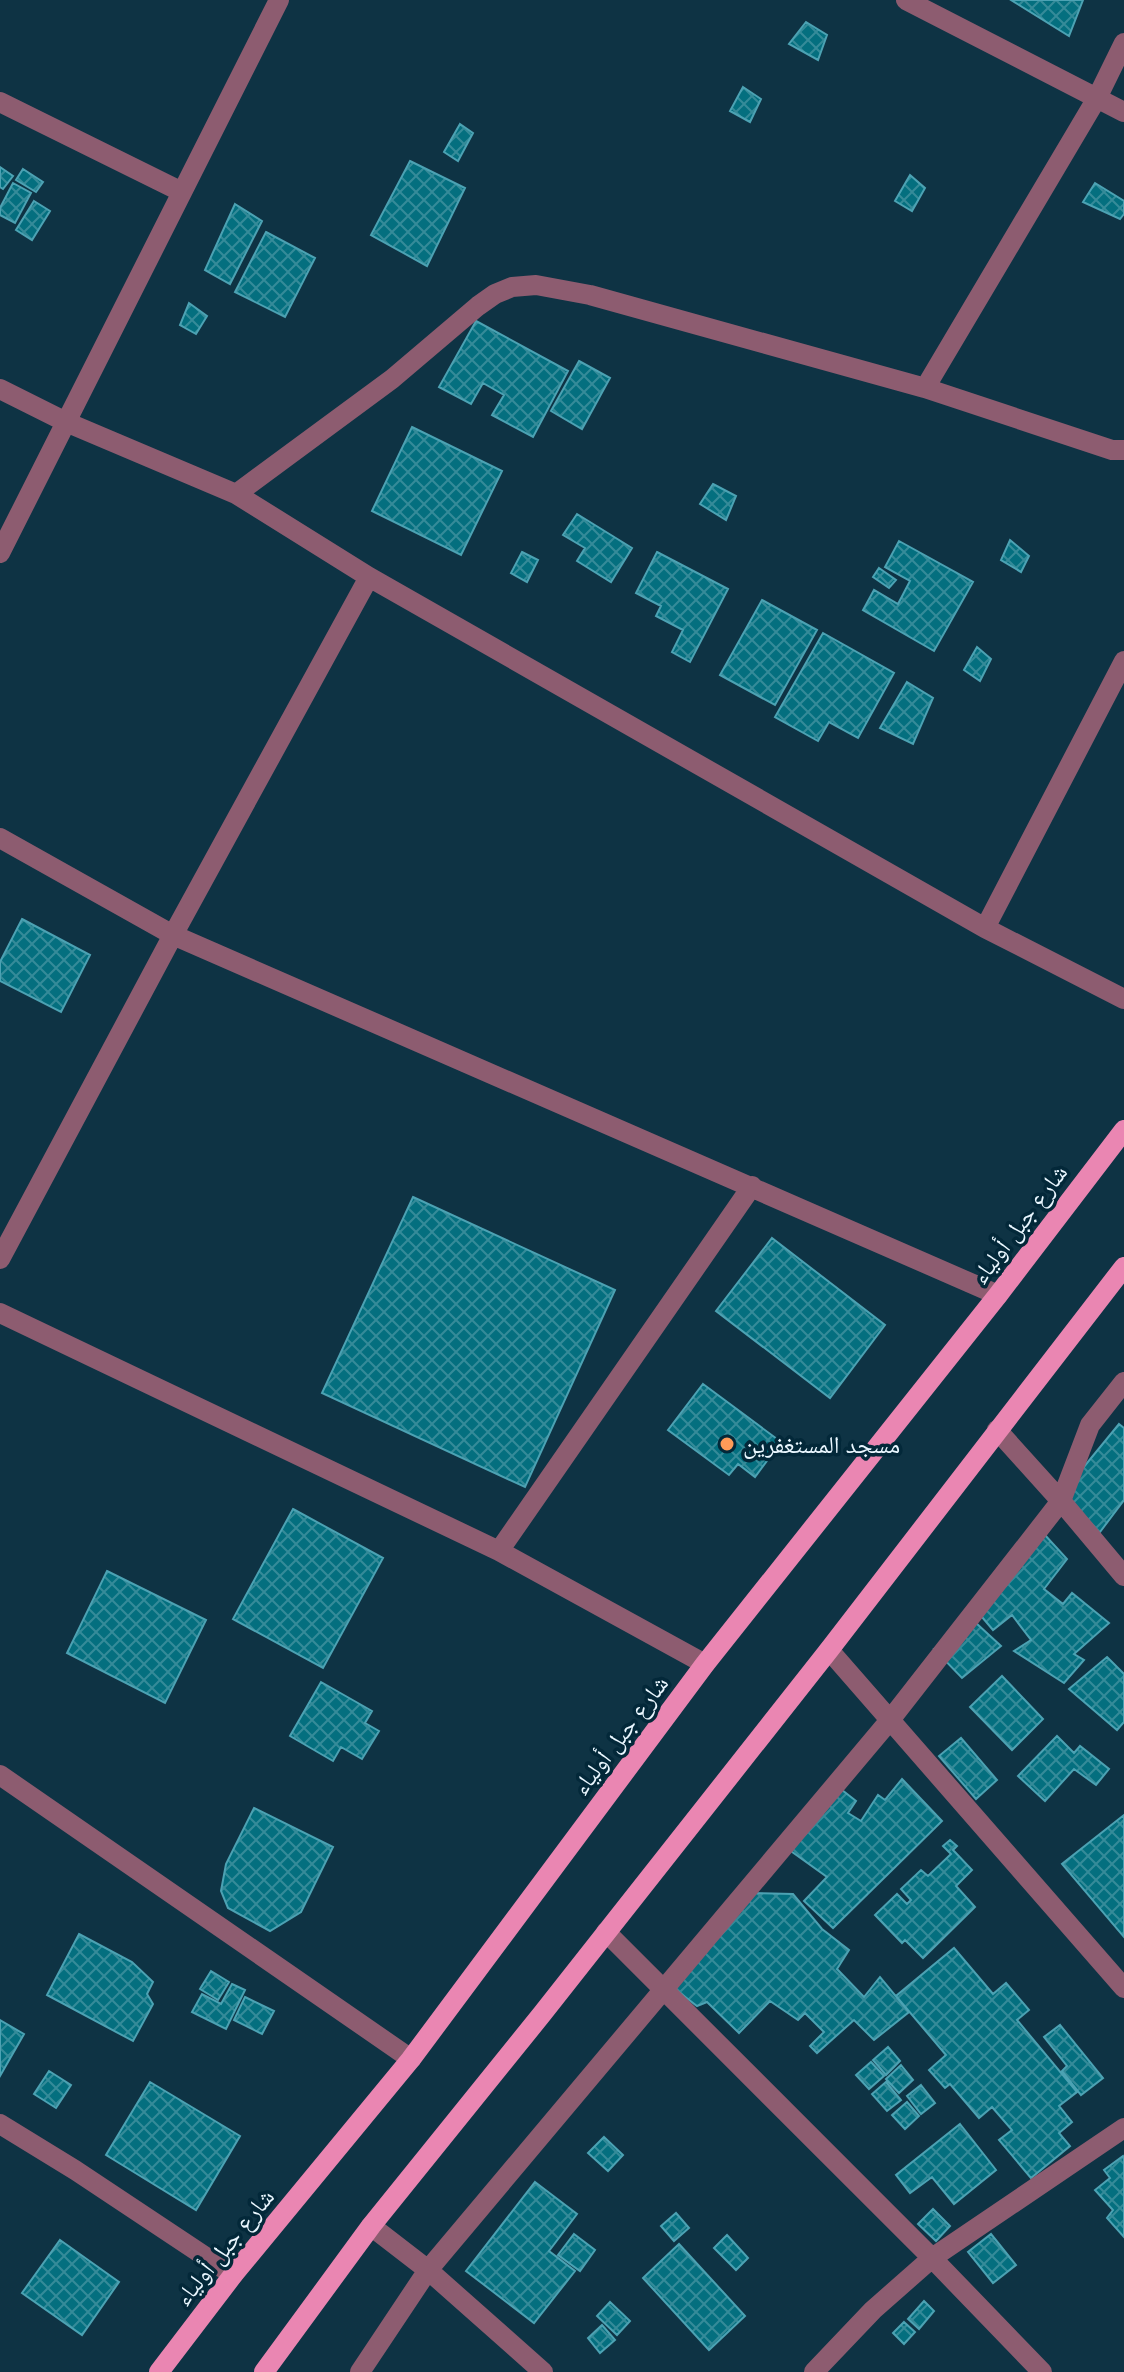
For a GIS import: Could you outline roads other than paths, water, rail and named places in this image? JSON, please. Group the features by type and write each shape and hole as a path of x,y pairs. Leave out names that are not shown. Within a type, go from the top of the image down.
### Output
{"main road":[{"name":"شارع جبل أولياء","path":"159,2372 233,2275 411,2059 705,1664 998,1295 1124,1130"},
{"path":"264,2372 371,2226 829,1650 1124,1267"}],"street":[{"path":"0,553 279,0"},
{"path":"906,0 1124,112"},
{"path":"925,388 1097,98 1124,43"},
{"path":"0,102 182,192"},
{"path":"236,494 392,379 495,294 512,287 536,285 590,295 925,388 1112,450 1124,450"},
{"path":"0,389 66,422 236,494 369,577 985,928 1124,999"},
{"path":"0,1259 369,577"},
{"path":"985,928 1124,661"},
{"path":"0,838 173,935 998,1295"},
{"path":"499,1551 752,1186"},
{"path":"0,1313 499,1551 705,1664"},
{"path":"360,2372 428,2270 890,1720 1061,1501 1090,1425 1124,1382"},
{"path":"997,1430 1124,1576"},
{"path":"829,1650 1124,1988"},
{"path":"0,1775 411,2059"},
{"path":"606,1932 1042,2372"},
{"path":"0,2124 233,2275"},
{"path":"814,2372 873,2310 932,2258 1124,2128"},
{"path":"371,2226 428,2270 543,2372"}],"place":[{"name":"مسجد المستغفرين","path":"727,1444"}]}
